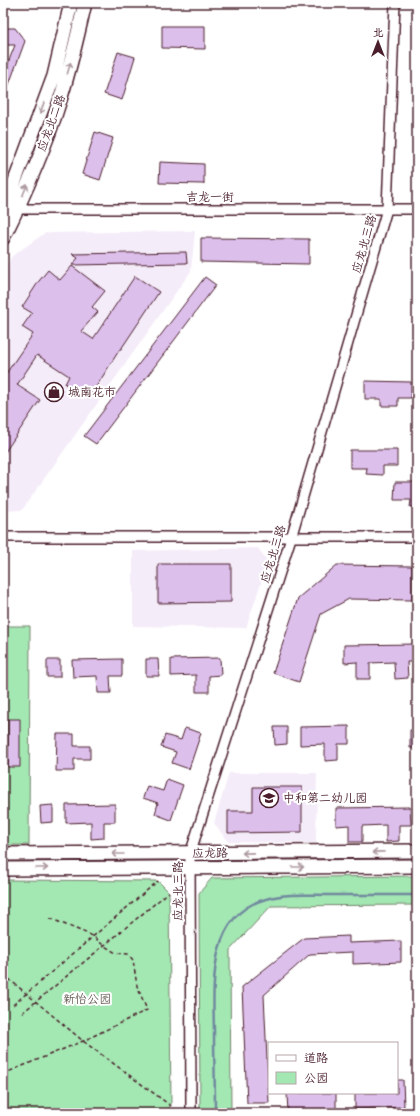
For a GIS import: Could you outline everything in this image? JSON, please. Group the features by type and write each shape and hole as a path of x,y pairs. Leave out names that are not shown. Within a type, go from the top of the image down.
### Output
{"street":[{"name":"应龙北二路","path":"3,238 7,210 54,76 72,3"},
{"name":"应龙北二路","path":"7,210 59,104 73,55 85,3"},
{"name":"应龙北三路","path":"191,1113 190,854 291,538 387,209 395,3"},
{"name":"吉龙一街","path":"7,210 417,209"},
{"path":"3,537 417,537"},
{"name":"应龙路","path":"3,854 190,854 417,851"},
{"name":"应龙路","path":"3,869 417,866"}],"path":[{"path":"13,1005 158,881"},
{"path":"22,1013 169,892"},
{"path":"3,1074 83,1041 147,1010 138,986 133,960 128,954 116,953 103,945 93,936 49,918"},
{"path":"3,974 83,1041 171,1106"}],"shaded area":[{"name":"城南花市","path":"195,231 191,271 22,510 3,511 3,273 12,256 45,233"},
{"path":"258,548 268,562 246,628 133,626 133,551"},
{"name":"中和第二幼儿园","path":"229,773 317,773 316,843 228,842 214,823"}],"green space":[{"path":"3,626 30,626 29,845 3,845"},
{"path":"417,876 417,905 271,906 230,950 231,1113 206,1113 200,1108 199,893 212,878"},
{"name":"新怡公园","path":"3,880 158,881 169,892 171,1106 163,1113 3,1113"}],"building":[{"path":"162,26 205,26 205,49 162,48"},
{"path":"3,28 15,28 25,41 4,98 3,76 15,45 3,45"},
{"path":"118,52 135,57 122,100 104,94"},
{"path":"95,132 113,138 100,180 82,174"},
{"path":"160,162 204,164 204,184 159,183"},
{"path":"201,238 309,239 309,264 201,262"},
{"path":"186,252 187,263 72,265 78,258 72,254"},
{"path":"72,266 105,291 92,307 98,312 81,331 93,339 135,276 159,292 89,398 65,384 69,376 37,355 17,385 40,400 3,455 3,378 33,334 22,327 32,313 22,307 48,270 60,280"},
{"path":"205,277 216,285 96,444 84,436"},
{"path":"365,381 411,382 411,398 398,398 398,406 381,406 381,399 365,399"},
{"path":"350,450 397,450 397,466 383,466 383,475 366,474 367,468 350,468"},
{"path":"395,482 417,482 417,507 410,507 411,500 394,500"},
{"path":"158,564 231,564 231,602 158,603"},
{"path":"337,565 412,566 412,600 349,599 321,614 299,682 273,673 298,598"},
{"path":"417,644 417,662 407,662 408,678 395,679 394,662 370,663 370,679 357,679 357,662 344,663 344,645"},
{"path":"220,658 221,675 209,676 209,692 196,692 196,675 171,676 171,659"},
{"path":"122,659 122,676 110,676 111,693 98,693 97,676 73,677 72,660"},
{"path":"146,659 158,659 159,676 146,676"},
{"path":"47,660 60,660 60,677 47,677"},
{"path":"8,719 20,719 20,767 8,767"},
{"path":"349,726 349,744 338,744 338,760 325,761 325,744 300,745 300,727"},
{"path":"274,727 287,727 287,744 275,745"},
{"path":"185,728 201,733 189,769 172,763 176,752 161,747 165,735 181,740"},
{"path":"410,730 417,730 417,748 410,748"},
{"path":"57,734 74,734 74,746 90,746 90,759 74,759 74,771 56,771"},
{"path":"167,779 183,785 171,820 155,814 158,803 143,798 147,786 163,791"},
{"path":"253,787 302,787 302,832 228,833 228,811 253,811"},
{"path":"115,804 115,822 104,822 104,838 91,839 91,822 66,823 66,805"},
{"path":"53,805 53,822 41,823 40,806"},
{"path":"410,807 411,825 399,825 399,841 386,842 386,825 362,826 362,842 349,842 349,825 336,826 336,808"},
{"path":"349,936 349,943 401,941 401,962 353,964 353,952 310,954 264,995 269,1103 247,1103 242,987 304,938"},
{"path":"398,1080 403,1080 404,1107 355,1109 355,1094 398,1094"},
{"path":"287,1094 336,1094 336,1112 288,1113"}],"waterway":[{"path":"215,1110 215,973 218,953 224,935 233,919 247,907 266,899 281,896 417,895"}],"place":[{"name":"城南花市","path":"54,392"},
{"name":"中和第二幼儿园","path":"269,798"}]}
